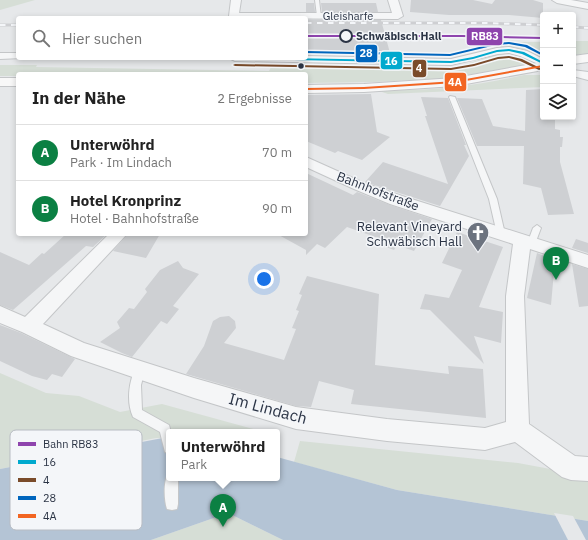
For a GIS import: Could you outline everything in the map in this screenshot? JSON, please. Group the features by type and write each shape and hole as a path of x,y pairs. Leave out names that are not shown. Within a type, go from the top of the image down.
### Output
{"street":[{"name":"Gleisharfe","path":"236,0 234,16 398,16 393,0"},
{"path":"557,0 588,6"},
{"path":"308,59 451,62 473,58 497,51 509,50 523,53 540,62"},
{"path":"0,56 16,56"},
{"path":"576,60 588,58"},
{"path":"308,89 378,87 455,82 540,65"},
{"path":"576,74 588,76"},
{"path":"0,82 16,82"},
{"name":"Bahnhofstraße","path":"308,162 360,186 396,200 501,234 530,238 588,262"},
{"path":"29,326 116,236"},
{"path":"530,238 515,296 518,430 570,468 588,469"},
{"name":"Im Lindach","path":"0,314 13,321 29,326 78,350 296,418 387,430 485,439 518,430"}],"lane":[{"path":"317,0 319,16"},
{"path":"452,97 459,104 493,200 501,234"},
{"path":"140,370 136,376 135,386 137,413 165,429 166,434"},
{"path":"172,481 172,504"}],"shaded area":[{"path":"0,0 35,0 0,10"},
{"path":"576,41 588,41 588,54 576,55"},
{"path":"502,42 540,42 540,55 508,47 493,46"},
{"path":"498,54 523,58 527,62 521,66 449,78 376,82 308,83 308,72 16,72 16,76 0,76 0,65 269,71 272,65 443,67 463,65"},
{"path":"524,75 540,75 540,87 388,94 376,90 432,89 488,82"},
{"path":"0,373 46,393 79,396 120,412 162,404 253,429 166,429 166,438 142,441 142,430 10,430 10,467 0,469"},
{"path":"300,441 518,463 588,476 588,521 397,490 294,462"},
{"path":"228,513 283,540 151,540"}],"water":[{"path":"166,438 166,481 280,481 280,458 397,490 588,521 588,540 283,540 228,513 151,540 0,540 0,469 10,467 10,530 142,530 142,442"}],"pier":[{"path":"554,513 573,516 586,540 568,540"}],"building":[{"path":"411,0 473,0 492,4 495,0 533,0 543,3 543,12 540,12 540,18 509,15 449,15 410,12"},
{"path":"306,3 314,3 315,12 306,12"},
{"path":"321,3 376,3 378,12 322,12"},
{"path":"308,20 381,20 390,53 308,53"},
{"path":"540,89 540,120 555,120 555,129 560,130 560,137 563,137 562,147 560,147 560,162 574,214 548,215 541,188 523,184 524,146 477,146 457,98 482,99 493,126 525,131 526,90"},
{"path":"371,94 377,132 390,137 362,160 338,151 335,153 308,142 308,95"},
{"path":"421,97 448,98 469,156 440,206 365,182 383,162 448,184 425,116 427,116"},
{"path":"308,174 353,195 357,192 432,219 414,251 397,245 394,250 378,244 381,239 347,227 325,248 317,244 306,255 306,250 281,236 308,236"},
{"path":"457,232 503,247 479,307 503,312 501,343 474,336 484,364 430,310 420,309 425,294 449,298 462,270 442,263"},
{"path":"64,236 105,236 93,247 86,246 13,310 0,305 0,252 29,265 42,253 44,254"},
{"path":"126,236 159,236 146,258 113,251"},
{"path":"576,239 588,243 588,253 572,248"},
{"path":"537,253 555,260 551,305 527,298"},
{"path":"178,261 183,268 199,274 173,306 179,309 167,324 161,321 132,357 100,342 120,328 117,322 129,308 134,309 147,292 145,289 160,270"},
{"path":"572,264 588,269 588,306 579,307"},
{"path":"307,276 379,294 375,365 449,374 448,366 483,369 486,418 351,404 354,390 319,381 311,407 296,406 186,374 204,346 213,321 220,317 229,316 235,321 236,328 224,343 284,360 296,329 292,328 299,311 296,310 302,295 299,294"},
{"path":"0,325 21,333 75,359 62,377 52,374 47,380 32,376 0,361"}],"railway":[{"path":"308,23 484,23 540,25"},
{"path":"0,25 16,25"},
{"path":"576,27 588,28"}],"rail line":[{"name":"RB83","path":"308,36 462,36 540,38"}],"transit line":[{"name":"28","path":"308,52 450,55 496,44 509,43 526,46 540,53"},
{"name":"16","path":"308,59 451,62 473,58 497,51 509,50 523,53 540,62"},
{"name":"4","path":"235,65 451,69 474,65 498,58 509,57 521,60 540,69"},
{"name":"4A","path":"308,89 364,88 455,82 540,67"}],"place":[{"name":"Schwäbisch Hall","path":"346,36"},
{"name":"Relevant Vineyard Schwäbisch Hall","path":"478,252"},
{"name":"Hotel Kronprinz","path":"556,280"},
{"name":"Unterwöhrd","path":"223,527"}]}
